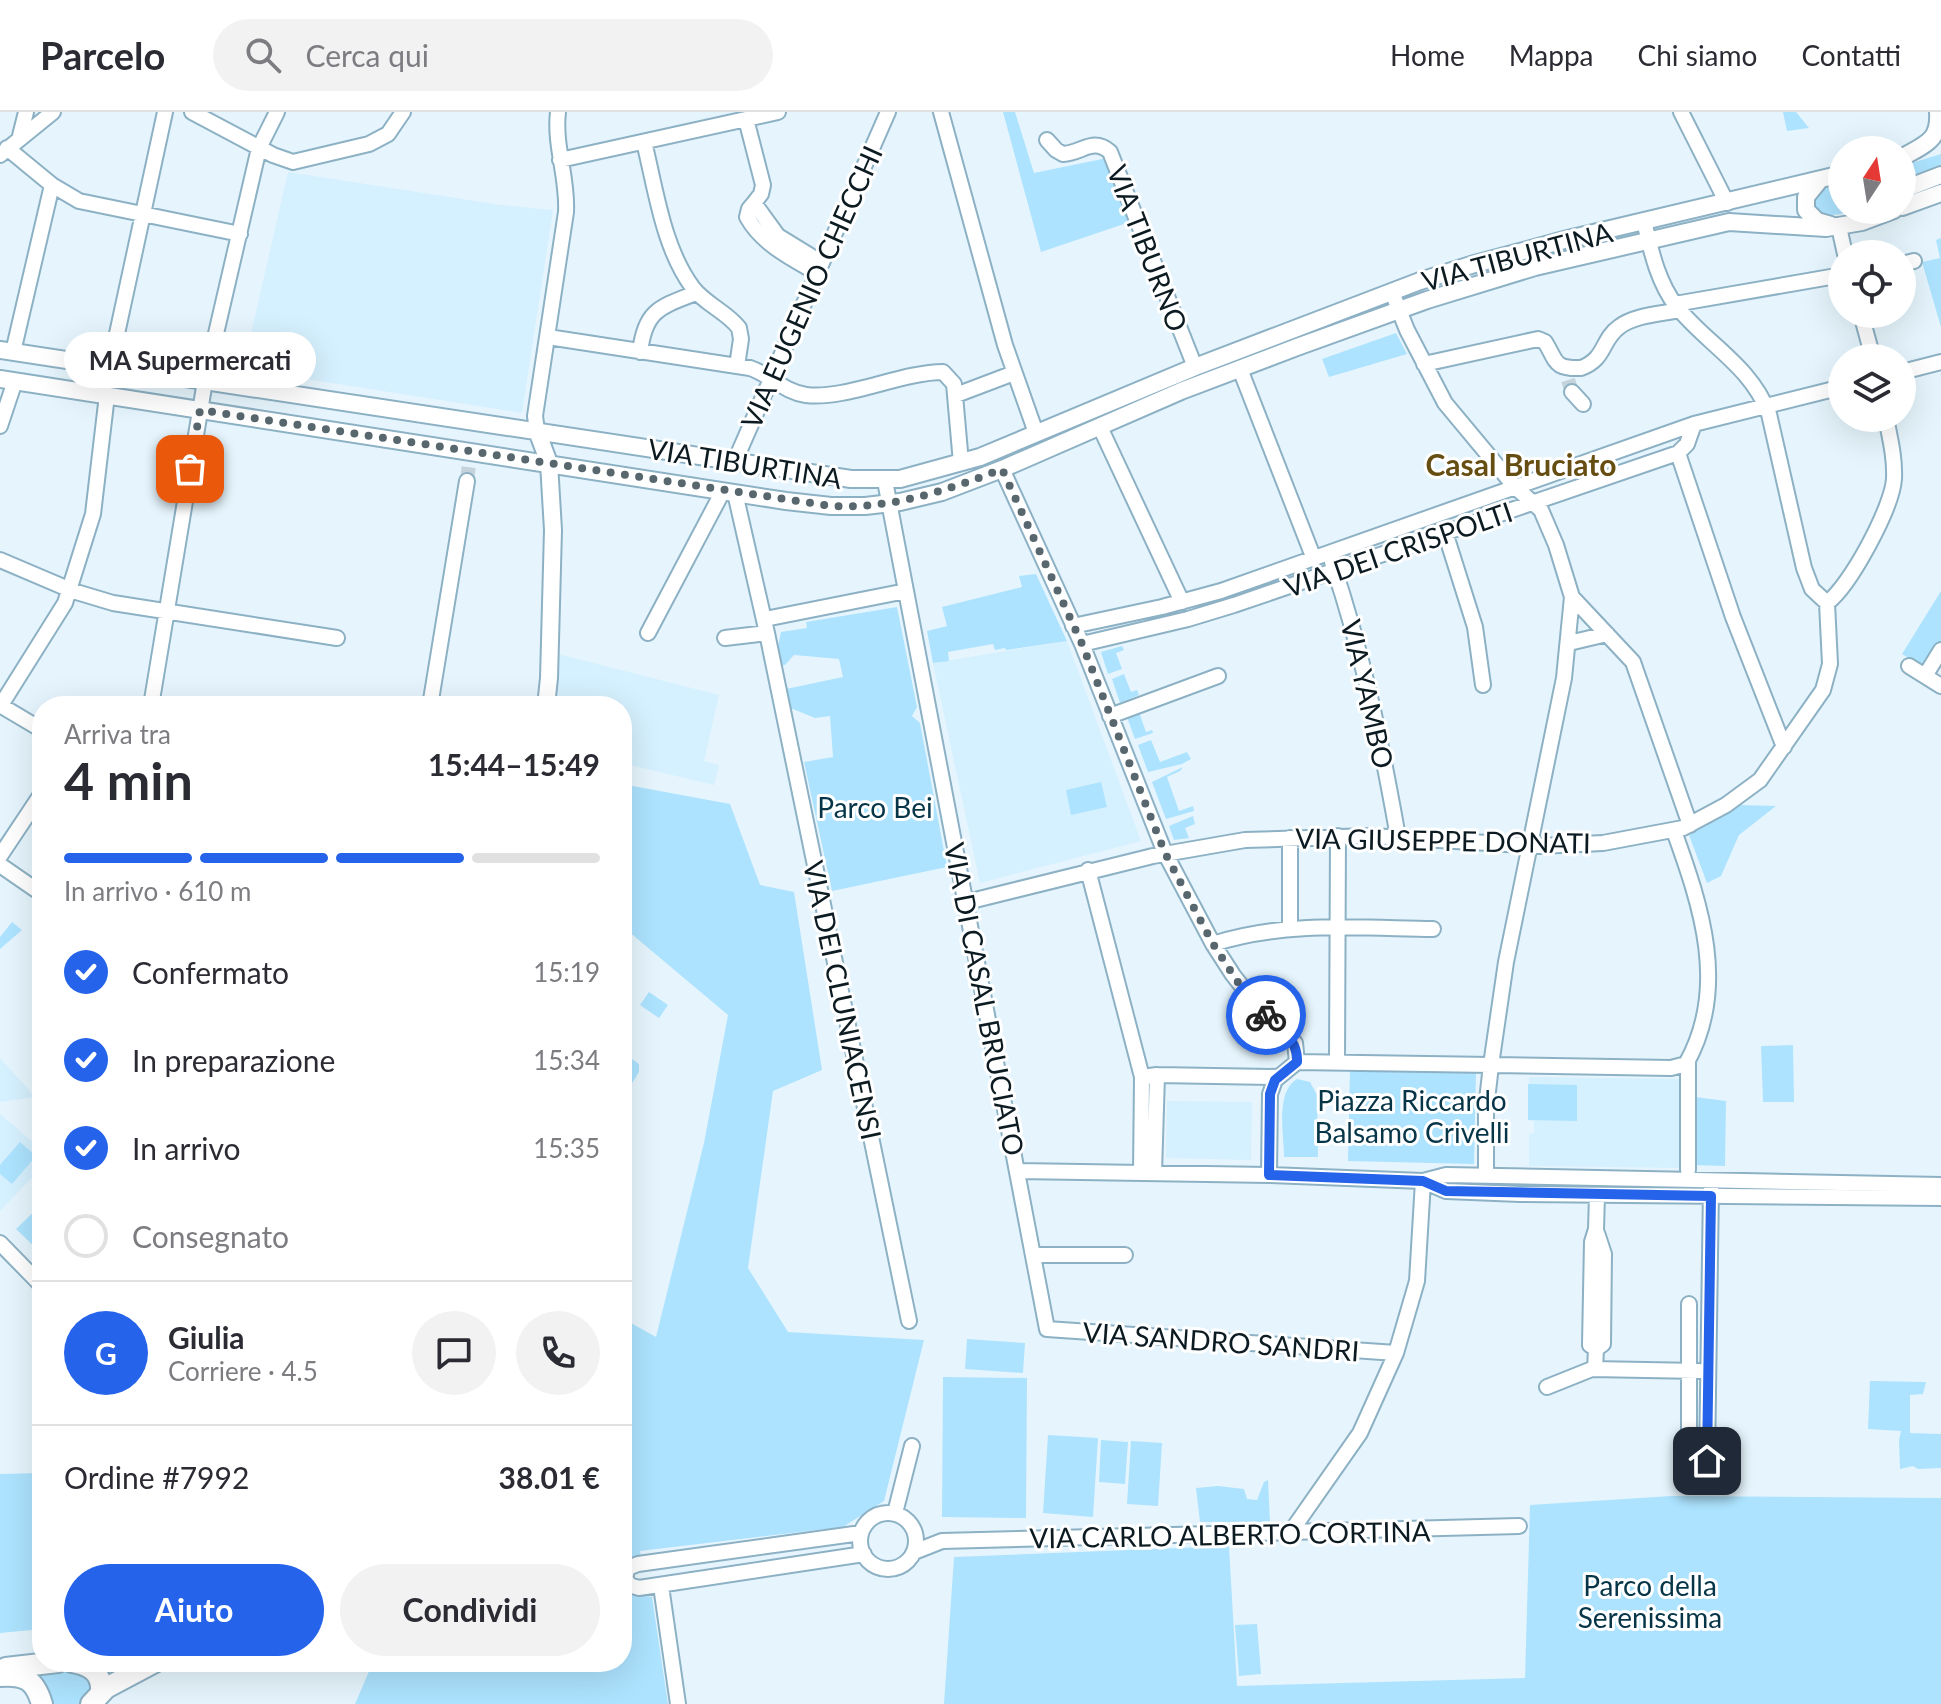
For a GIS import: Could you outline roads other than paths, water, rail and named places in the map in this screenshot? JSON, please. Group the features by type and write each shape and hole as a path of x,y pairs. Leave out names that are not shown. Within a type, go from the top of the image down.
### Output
{"highway":[{"path":"0,1669 32,1665"},
{"path":"96,1672 101,1681 96,1698"},
{"path":"96,1698 139,1672"},
{"path":"0,1676 20,1675 29,1679 36,1687 42,1704"}],"main road":[{"path":"1916,148 1934,137 1938,112"},
{"path":"1916,153 1941,146"},
{"path":"1916,192 1941,175"},
{"name":"VIA TIBURTINA","path":"7,351 851,479 885,481 961,463 1195,367 1471,265 1828,178"},
{"path":"1820,180 1806,197 1806,210 1821,223 1839,227"},
{"name":"VIA TIBURTINA","path":"1916,199 1941,193"},
{"path":"1916,204 1941,206"},
{"name":"VIA TIBURTINA","path":"7,380 470,457 549,463 831,506 890,503 942,492 1181,391 1399,309 1535,267 1738,221 1802,227 1839,227 1847,224"},
{"path":"537,431 549,463 553,569 547,696"},
{"path":"0,1662 32,1657"}],"street":[{"path":"20,136 26,112"},
{"path":"53,112 4,152 79,201 240,234"},
{"path":"110,366 165,112"},
{"path":"192,112 259,148 296,162 369,144 388,134 403,112"},
{"path":"153,696 205,381 259,148 277,112"},
{"path":"537,431 535,419 567,197 556,130 558,112"},
{"path":"560,160 778,112"},
{"name":"VIA EUGENIO CHECCHI","path":"735,461 888,112"},
{"path":"941,112 1014,373 1036,433"},
{"path":"1682,112 1727,203"},
{"path":"746,119 763,185 747,217 780,252 819,268"},
{"name":"VIA TIBURNO","path":"1047,140 1063,154 1094,145 1110,152 1195,367"},
{"path":"644,142 670,241 682,272 696,293 738,326 741,336 737,366"},
{"path":"7,351 52,185"},
{"name":"VIA TIBURTINA","path":"1644,221 1648,239"},
{"path":"1839,227 1842,240"},
{"path":"1648,239 1658,274 1674,303 1743,370 1766,406 1804,568 1812,589 1827,603 1847,583 1892,492 1894,457 1889,432"},
{"path":"1568,379 1600,356 1615,330 1674,303 1828,277"},
{"name":"VIA TIBURTINA","path":"1392,292 1399,309"},
{"path":"640,352 643,330 649,317 665,305 696,293"},
{"path":"1399,309 1445,403 1515,487 1541,510 1572,597 1569,643 1497,1007 1486,1109 1486,1175"},
{"path":"548,337 737,366 760,372 791,391 817,396 943,372 952,380 956,395 961,463"},
{"path":"1424,364 1538,339 1548,346 1554,362 1583,404"},
{"path":"1916,368 1941,362"},
{"name":"VIA YAMBO","path":"1240,369 1322,557 1334,571 1353,623 1378,722 1398,837"},
{"path":"956,395 1014,373"},
{"path":"1175,375 1181,391"},
{"path":"0,426 7,380"},
{"name":"VIA DEI CRISPOLTI","path":"1073,626 1182,602 1322,557 1694,424 1828,390"},
{"path":"32,724 0,705 65,603 93,514 107,395"},
{"path":"1694,424 1686,446 1678,453 1733,617 1784,747"},
{"path":"1100,427 1182,602"},
{"name":"VIA DEI CRISPOLTI","path":"1082,644 1188,619 1678,453"},
{"path":"1002,469 1082,644 1165,853 1213,944 1243,990 1295,1043 1297,1062"},
{"path":"936,471 942,492"},
{"path":"432,696 467,481"},
{"name":"VIA DI CASAL BRUCIATO","path":"885,481 1047,1329"},
{"path":"648,633 729,492"},
{"name":"VIA DEI CLUNIACENSI","path":"729,492 766,626 909,1321"},
{"path":"1445,532 1475,627 1483,685"},
{"path":"0,560 69,589 113,603 337,638"},
{"path":"725,638 906,591"},
{"path":"1572,597 1633,662 1690,825"},
{"name":"VIA GIUSEPPE DONATI","path":"967,902 1088,870 1245,840 1398,837 1530,846 1603,843 1674,831 1690,825 1752,786 1762,778 1784,747 1827,680 1830,656 1827,603"},
{"path":"1569,643 1607,634"},
{"path":"1925,676 1941,650"},
{"path":"1909,666 1941,686"},
{"path":"1110,716 1218,676"},
{"path":"0,856 32,808"},
{"path":"1674,831 1701,910 1709,973 1704,1016 1688,1061 1688,1170"},
{"path":"1337,1061 1340,927 1338,836"},
{"path":"1290,838 1290,928"},
{"path":"0,865 32,887"},
{"path":"1088,870 1150,1076 1148,1173"},
{"path":"1213,944 1290,928 1433,929"},
{"path":"1269,1175 1269,1101 1272,1086 1297,1062 1671,1068 1683,1066 1688,1061"},
{"path":"1150,1076 1278,1077"},
{"path":"1018,1171 1423,1181 1446,1175 1486,1175 1941,1185"},
{"path":"1689,1304 1689,1471 1695,1476 1714,1480 1707,1461 1711,1180"},
{"path":"1423,1181 1446,1191 1941,1198"},
{"path":"1290,1533 1360,1433 1396,1353 1417,1281 1423,1181"},
{"path":"1595,1369 1596,1349 1590,1345 1592,1242 1596,1229 1597,1195"},
{"path":"0,1243 32,1276"},
{"path":"1034,1255 1125,1255"},
{"name":"VIA SANDRO SANDRI","path":"1047,1329 1396,1353"},
{"path":"1547,1387 1595,1369 1709,1371"},
{"path":"632,1586 661,1586 864,1554 861,1533 865,1525 878,1514 895,1513 912,1446"},
{"name":"VIA CARLO ALBERTO CORTINA","path":"895,1513 904,1517 915,1531 942,1541"},
{"name":"VIA CARLO ALBERTO CORTINA","path":"864,1554 875,1566 892,1569 906,1563 914,1552 942,1541 1519,1526"},
{"path":"914,1552 915,1531"},
{"path":"632,1568 861,1533"},
{"path":"765,1546 768,1569"},
{"path":"661,1586 678,1704"}],"tunnel":[{"path":"1568,380 1572,392"},
{"path":"467,481 469,464"}],"place":[{"name":"MA Supermercati","path":"190,469"}],"district":[{"name":"Casal Bruciato","path":"1521,464"}],"park label":[{"name":"Parco Bei","path":"875,807"},
{"name":"Piazza Riccardo Balsamo Crivelli","path":"1412,1116"},
{"name":"Parco della Serenissima","path":"1650,1601"}]}
